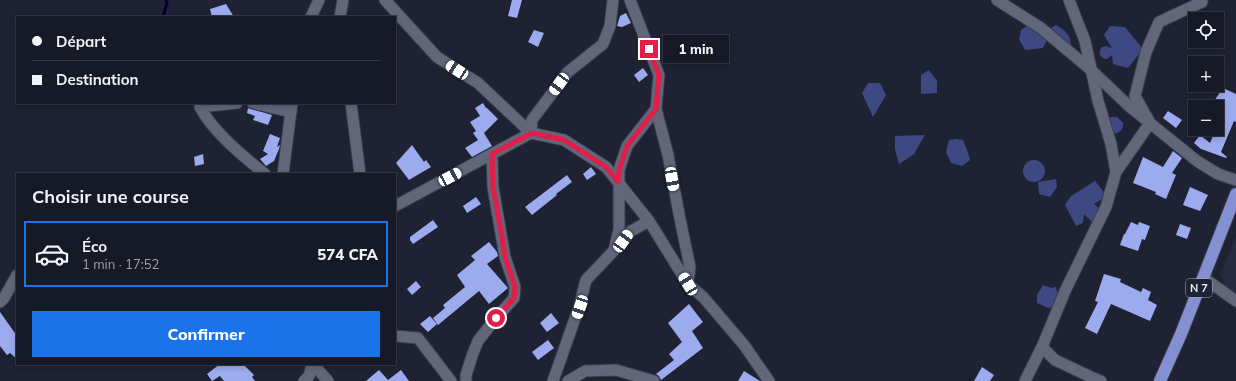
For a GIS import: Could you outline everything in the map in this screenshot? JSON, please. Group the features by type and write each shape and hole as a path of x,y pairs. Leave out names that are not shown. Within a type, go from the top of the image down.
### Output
{"highway":[{"name":"N 7","path":"1160,381 1204,278 1236,194"}],"street":[{"path":"311,16 319,0"},
{"path":"340,16 343,0"},
{"path":"385,0 437,57 478,83 532,133 564,140 606,167 649,221 688,284 704,298 744,345 769,381"},
{"path":"532,133 532,120 568,72 603,44 610,26 613,0"},
{"path":"630,0 659,75 656,109 668,155 690,266 688,284"},
{"path":"997,0 1041,28 1090,70 1117,96 1197,161 1218,174 1236,180"},
{"path":"1069,0 1085,41 1090,70 1111,144 1116,172"},
{"path":"1150,123 1135,96 1146,52 1159,22 1202,2 1202,0"},
{"path":"228,104 200,107 205,117 237,151 263,173"},
{"path":"261,104 292,108 283,173"},
{"path":"351,104 360,173"},
{"path":"614,251 618,230 619,170 627,146 656,109"},
{"path":"1025,381 1042,347 1065,292 1106,207 1116,172 1150,123"},
{"path":"396,205 532,133"},
{"path":"466,381 466,375 478,341 514,298 515,287 505,257 493,187 492,154"},
{"path":"553,381 580,307 586,280 614,251 631,230 649,221"},
{"path":"0,302 4,298 16,277"},
{"path":"1204,278 1236,301"},
{"path":"396,336 418,338 451,381"},
{"path":"1042,347 1055,360 1091,378 1101,381"},
{"path":"304,381 309,376 313,365"},
{"path":"314,365 328,381"},
{"path":"568,381 585,372 616,370 654,381"},
{"path":"598,372 608,381"}],"shaded area":[{"path":"1032,22 1048,38 1043,48 1025,50 1019,39 1021,30"},
{"path":"1056,25 1070,38 1070,49 1050,38 1051,28"},
{"path":"1110,26 1125,27 1143,49 1128,68 1113,64 1112,55 1107,59 1100,55 1102,47 1106,46 1112,48 1104,35"},
{"path":"929,70 937,81 937,93 921,94 921,75"},
{"path":"868,83 880,83 886,95 873,117 862,93"},
{"path":"1117,117 1123,123 1123,127 1118,133 1113,134 1109,118"},
{"path":"925,135 914,154 899,164 895,149 895,136"},
{"path":"949,140 963,140 970,160 962,166 951,163 946,152"},
{"path":"1034,160 1038,161 1044,167 1044,175 1038,181 1034,182 1030,181 1024,175 1023,171 1024,167 1030,161"},
{"path":"1056,179 1057,187 1050,197 1039,194 1038,182"},
{"path":"1095,181 1107,196 1094,204 1101,210 1093,223 1084,214 1083,223 1076,226 1065,205 1071,196"},
{"path":"1236,236 1236,297 1226,289 1220,274"},
{"path":"1043,285 1052,288 1056,287 1060,305 1048,308 1037,303 1037,295"}],"building":[{"path":"512,0 522,0 517,18 508,16"},
{"path":"226,4 233,16 212,16 210,9"},
{"path":"626,13 631,23 622,27 617,26 620,16"},
{"path":"534,30 544,33 538,47 528,42"},
{"path":"643,68 648,75 639,82 634,75"},
{"path":"1224,88 1236,94 1236,122 1234,121 1221,152 1227,157 1226,158 1201,149 1194,143 1199,136 1210,143 1213,136 1224,136 1224,100 1215,100 1220,92 1224,92"},
{"path":"483,103 486,108 498,119 484,133 492,146 472,157 465,148 478,140 473,133 476,131 470,122 480,116 475,108"},
{"path":"248,108 272,115 268,125 253,120 255,116 247,113"},
{"path":"1168,111 1182,120 1176,128 1163,118"},
{"path":"270,134 280,138 277,147 280,145 274,161 266,166 260,159 268,154 263,151"},
{"path":"412,145 424,162 426,160 431,167 409,180 396,163"},
{"path":"1173,151 1182,158 1172,173 1176,175 1166,199 1155,194 1156,192 1133,183 1143,157 1163,167"},
{"path":"203,154 204,164 195,166 194,157"},
{"path":"591,167 596,174 587,180 583,174"},
{"path":"567,175 572,182 532,215 525,207"},
{"path":"1190,187 1208,195 1200,211 1183,205"},
{"path":"476,197 481,204 467,213 463,206"},
{"path":"433,220 438,227 413,244 410,237"},
{"path":"1131,222 1138,225 1139,222 1150,226 1145,240 1142,239 1138,251 1120,245"},
{"path":"1180,224 1191,228 1187,239 1176,235"},
{"path":"489,242 497,252 498,256 487,264 508,288 489,304 479,291 438,325 433,318 445,308 443,305 465,287 457,275 475,260 471,256"},
{"path":"1104,274 1121,279 1120,282 1141,292 1143,288 1151,292 1148,300 1157,305 1150,321 1111,304 1097,334 1085,328 1098,302 1095,301"},
{"path":"416,281 421,287 412,295 407,289"},
{"path":"689,304 703,322 692,331 703,348 661,380 656,374 674,360 669,354 682,342 668,323"},
{"path":"0,312 16,335 16,358 10,353 7,355 0,346"},
{"path":"551,313 559,323 547,332 540,323"},
{"path":"430,316 437,324 428,332 420,324"},
{"path":"548,340 554,348 538,360 532,352"},
{"path":"219,365 244,365 254,375 252,377 255,381 224,381 220,376 212,381 207,374"},
{"path":"982,367 994,375 990,381 974,381"},
{"path":"379,370 388,380 401,370 409,381 366,381"},
{"path":"744,371 760,381 738,381"}],"waterway":[{"path":"163,16 167,3 166,0"}],"route":[{"path":"496,318 514,298 515,287 505,257 493,187 492,154 532,133 564,140 606,167 618,182 619,170 627,146 656,109 656,90 659,75 649,49"}]}
